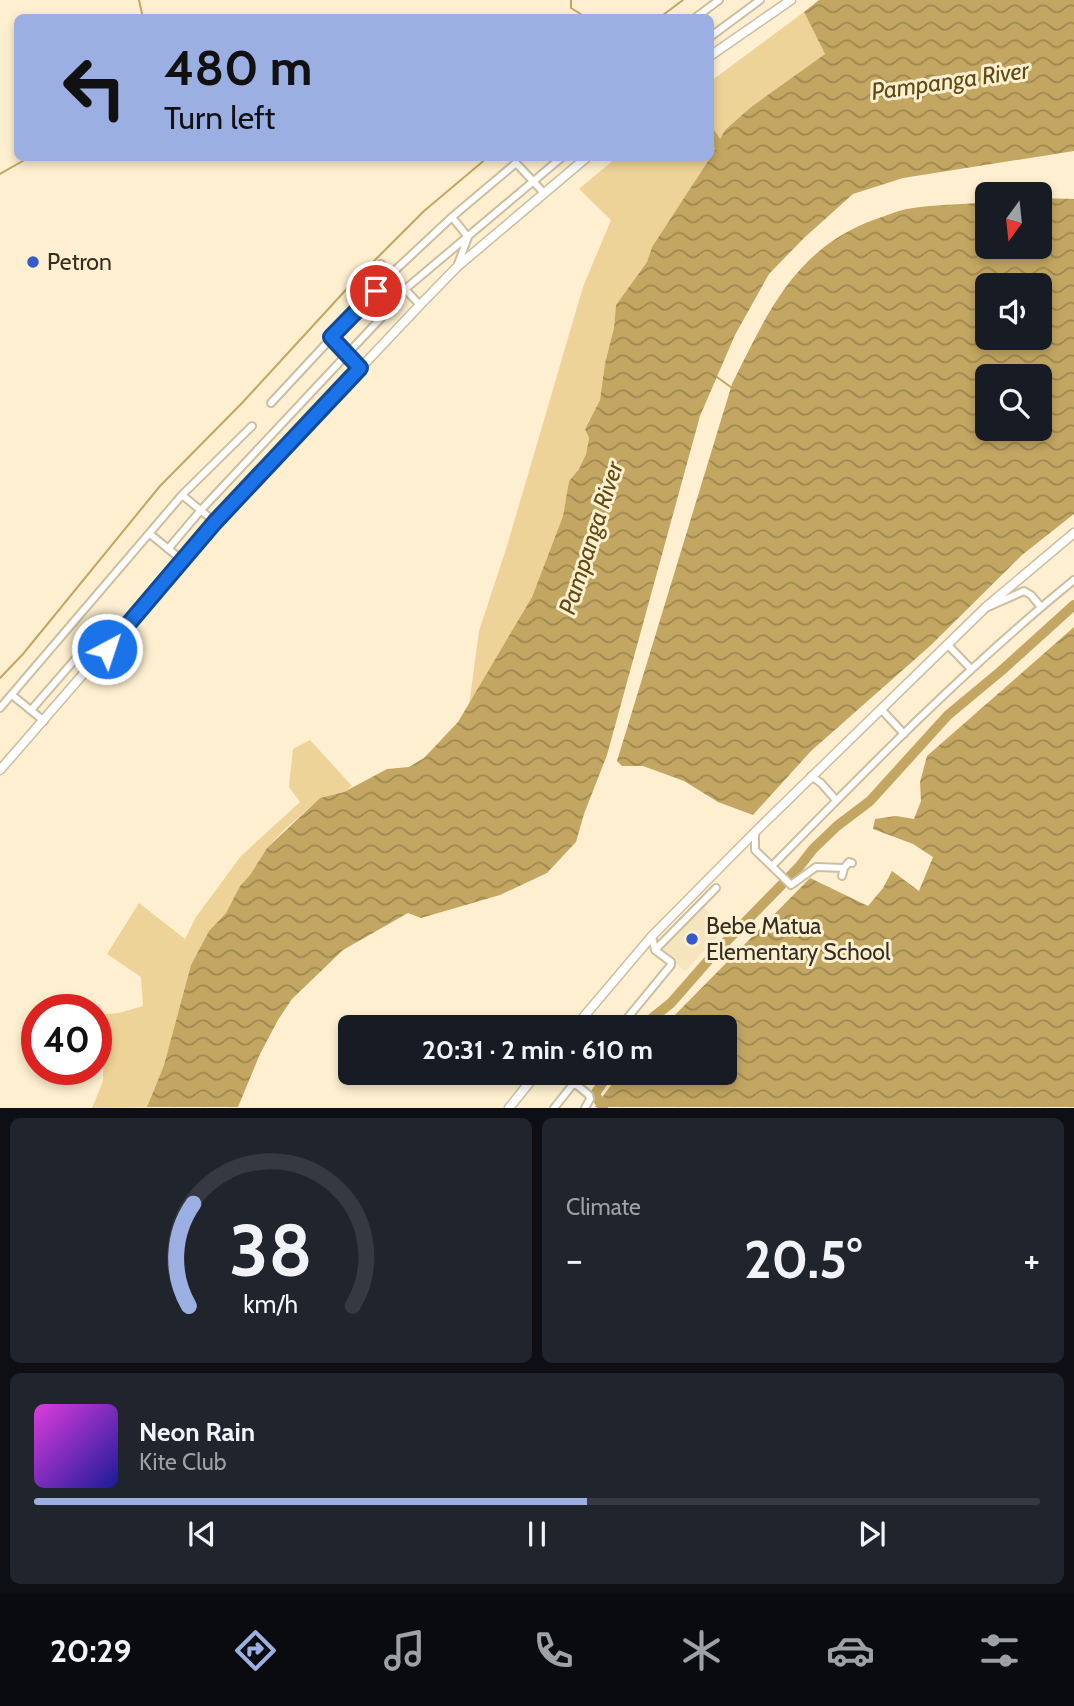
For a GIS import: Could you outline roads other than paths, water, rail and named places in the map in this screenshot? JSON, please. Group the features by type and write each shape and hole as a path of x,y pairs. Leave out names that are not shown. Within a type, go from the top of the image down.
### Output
{"street":[{"path":"700,14 719,0"},
{"path":"714,34 760,0"},
{"path":"714,53 791,0"},
{"path":"168,549 404,290 558,161"},
{"path":"0,770 215,522 420,305 458,266 582,161"},
{"path":"271,403 390,275 452,217 516,163 544,193"},
{"path":"452,217 468,237"},
{"path":"458,266 468,237"},
{"path":"381,264 420,305"},
{"path":"331,337 360,368"},
{"path":"0,708 182,495 252,426"},
{"path":"182,495 215,522"},
{"path":"585,1015 652,936 811,776 986,607 1074,533"},
{"path":"150,534 182,560"},
{"path":"772,866 971,669 1074,580"},
{"path":"986,607 1001,603 1024,591 1041,607"},
{"path":"948,645 971,669"},
{"path":"31,710 85,648"},
{"path":"12,695 44,721"},
{"path":"881,709 904,734"},
{"path":"811,776 836,800"},
{"path":"755,832 755,850 791,885 816,867 843,872 848,863 852,863"},
{"path":"656,950 716,888"},
{"path":"630,1015 671,965 671,962 656,950 652,936"},
{"path":"509,1108 527,1085"},
{"path":"554,1108 572,1085"},
{"path":"578,1085 589,1094 585,1108"}],"water":[{"name":"Pampanga River","path":"819,0 1074,0 1074,151 903,178 853,194 769,274 735,335 700,416 607,755 576,842 547,873 500,895 421,918 408,913 343,950 292,999 260,1054 238,1107 147,1107 164,1065 191,965 209,931 226,913 240,886 267,848 320,798 344,792 387,769 409,767 424,758 458,722 532,597 563,516 569,481 586,454 589,438 585,429 600,400 616,305 647,262 652,247 708,161 714,161 714,151 725,130 751,107 825,54 804,12"},
{"path":"1052,198 1074,199 1074,514 1022,555 930,646 811,751 753,815 718,802 684,781 643,766 622,766 617,761 732,384 758,332 787,285 824,247 848,231 895,212 917,207 975,203 975,259 1052,259"},
{"path":"1074,627 1074,1107 595,1107 611,1085 737,1085 737,1015 675,1015 810,878 868,906 883,888 892,871 919,891 933,857 913,844 873,829 875,819 896,816 914,819 921,801 920,782 927,756"}],"waterway":[{"path":"139,0 142,14"},
{"path":"571,0 571,8 581,14"},
{"path":"664,14 683,0"},
{"path":"714,139 724,153"},
{"path":"0,174 23,161"},
{"path":"0,678 23,654 160,486 242,403 354,281 424,211 483,161"},
{"path":"717,377 732,388"},
{"path":"656,1015 671,1003 813,849 837,826 870,801 948,715 1074,605"},
{"path":"601,1085 595,1094 603,1108"}],"place":[{"name":"Petron","path":"33,262"},
{"name":"Bebe Matua Elementary School","path":"692,939"}]}
